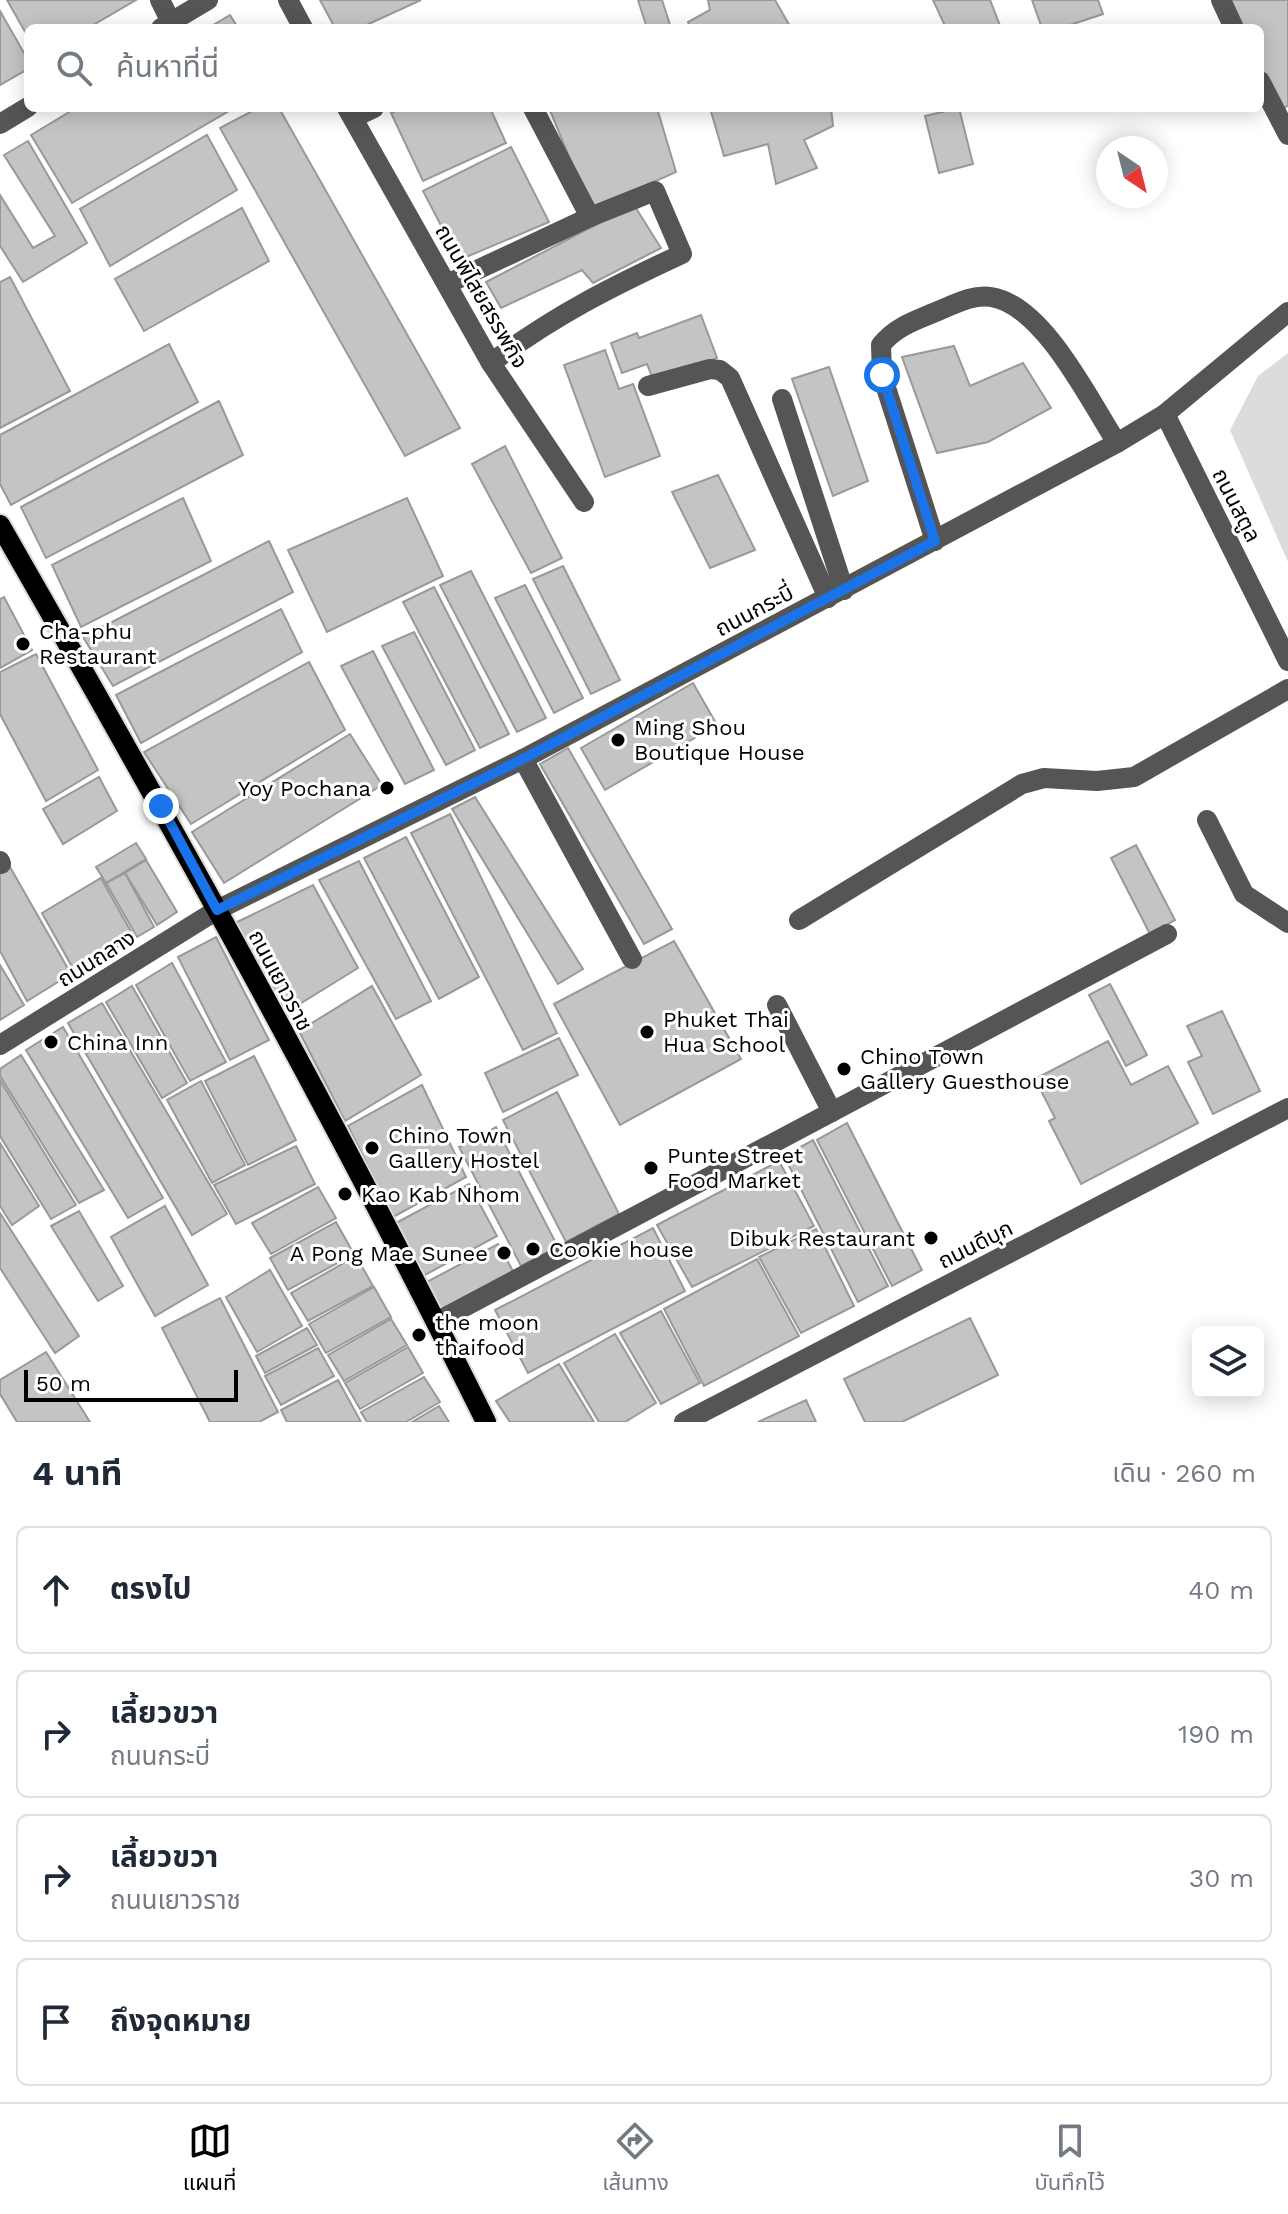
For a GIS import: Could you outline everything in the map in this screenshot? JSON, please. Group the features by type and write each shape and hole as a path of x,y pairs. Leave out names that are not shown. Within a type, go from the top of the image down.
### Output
{"main road":[{"name":"ถนนเยาวราช","path":"0,525 217,910 486,1422"}],"street":[{"path":"160,0 166,24"},
{"path":"168,24 208,0"},
{"path":"288,0 301,24"},
{"path":"1221,0 1232,24"},
{"path":"1264,89 1288,135"},
{"path":"0,124 24,109"},
{"path":"535,112 590,217"},
{"name":"ถนนพิไสยสรรพกิจ","path":"350,113 491,363 584,502"},
{"path":"447,284 590,217 655,191 682,254 592,295 542,325 491,363"},
{"path":"935,541 882,375 881,345 897,329 978,297 1013,305 1033,321 1072,371 1117,443"},
{"name":"ถนนกระบี่","path":"217,910 523,759 1117,443 1165,414 1288,312"},
{"path":"648,386 710,369 720,370 730,378 836,594"},
{"path":"782,399 836,594"},
{"name":"ถนนสตูล","path":"1165,414 1288,661"},
{"path":"799,920 1022,784 1044,778 1097,781 1134,777 1288,689"},
{"path":"523,759 632,959"},
{"path":"1207,820 1244,894 1288,923"},
{"name":"ถนนถลาง","path":"0,1045 217,910"},
{"path":"436,1322 1167,934"},
{"path":"777,1005 832,1112"},
{"name":"ถนนดีบุก","path":"684,1422 1288,1108"}],"shaded area":[{"path":"1288,353 1288,562 1230,430 1258,376"}],"building":[{"path":"7,0 136,0 95,24 24,24 24,30"},
{"path":"320,0 421,0 369,24 333,24"},
{"path":"638,0 662,0 670,24 646,24"},
{"path":"708,0 775,0 789,24 689,24 710,10"},
{"path":"933,0 990,0 999,24 944,24"},
{"path":"1032,0 1098,0 1103,14 1073,24 1041,24"},
{"path":"1225,0 1288,0 1288,106 1276,111 1264,84 1264,24 1236,24"},
{"path":"0,11 24,53 24,71 0,85"},
{"path":"230,15 236,24 215,24"},
{"path":"69,112 227,112 72,203 31,135"},
{"path":"250,112 281,112 460,428 405,456 220,128"},
{"path":"492,112 506,143 423,181 391,113"},
{"path":"551,112 658,112 676,172 591,210"},
{"path":"711,112 831,112 833,126 804,140 817,168 776,184 768,144 724,156"},
{"path":"960,112 973,164 939,173 925,116"},
{"path":"207,135 237,190 110,266 80,209"},
{"path":"28,141 87,243 23,282 0,246 0,195 33,248 55,236 4,155"},
{"path":"511,147 549,222 459,260 423,191"},
{"path":"634,205 661,248 593,283 582,270 501,308 486,282"},
{"path":"242,208 269,261 144,331 115,279"},
{"path":"10,277 70,391 0,428 0,282"},
{"path":"701,315 717,358 654,382 647,364 622,373 611,343 637,333 639,338"},
{"path":"169,344 198,402 11,505 0,484 0,435"},
{"path":"954,346 970,386 1023,363 1051,408 988,442 937,453 902,357"},
{"path":"605,350 619,389 633,384 660,456 605,477 564,365"},
{"path":"829,367 868,481 833,496 792,379"},
{"path":"219,401 243,455 46,558 21,507"},
{"path":"505,446 562,558 531,573 472,464"},
{"path":"718,475 755,550 710,568 672,492"},
{"path":"183,498 211,561 81,627 52,565"},
{"path":"407,498 443,576 327,632 288,550"},
{"path":"269,541 293,592 113,686 83,637"},
{"path":"563,566 620,680 591,694 533,579"},
{"path":"471,571 546,718 517,732 440,585"},
{"path":"525,585 583,698 554,713 495,598"},
{"path":"434,587 509,734 480,748 403,602"},
{"path":"4,597 32,650 0,668 0,599"},
{"path":"281,609 302,652 141,743 116,695"},
{"path":"414,632 475,750 446,765 382,646"},
{"path":"373,651 434,770 405,784 341,666"},
{"path":"36,654 98,770 46,801 0,714 0,672"},
{"path":"309,662 345,730 191,824 144,752"},
{"path":"693,683 717,725 605,790 581,748"},
{"path":"350,734 382,785 224,883 192,832"},
{"path":"568,748 672,929 644,944 540,764"},
{"path":"99,777 117,811 63,844 43,809"},
{"path":"475,797 583,969 558,984 452,809"},
{"path":"450,814 557,1033 523,1050 411,833"},
{"path":"406,837 479,977 439,999 364,858"},
{"path":"136,843 146,859 106,883 96,867"},
{"path":"1136,845 1175,920 1150,934 1111,858"},
{"path":"146,860 177,912 157,925 125,873"},
{"path":"359,861 431,1001 396,1019 319,880"},
{"path":"10,867 71,974 27,1001 0,951 0,873"},
{"path":"125,873 154,927 137,937 106,883"},
{"path":"101,878 134,937 75,972 42,913"},
{"path":"313,885 358,968 285,1013 235,923"},
{"path":"216,937 269,1040 230,1060 178,957"},
{"name":"Phuket Thai Hua School","path":"674,941 741,1059 620,1125 554,1004"},
{"path":"172,963 226,1062 190,1081 136,985"},
{"path":"0,965 24,1005 0,1020"},
{"path":"1110,984 1147,1055 1126,1066 1089,995"},
{"path":"132,986 187,1083 162,1098 106,1002"},
{"path":"372,986 421,1075 345,1121 299,1031"},
{"path":"102,1003 227,1214 192,1235 68,1023"},
{"path":"1222,1011 1260,1091 1213,1114 1188,1062 1202,1056 1187,1026"},
{"path":"63,1027 163,1198 128,1218 26,1050"},
{"path":"559,1038 578,1075 503,1112 485,1073"},
{"path":"1108,1041 1131,1085 1168,1066 1198,1123 1081,1184 1049,1121 1055,1118 1035,1079"},
{"path":"21,1055 104,1190 79,1203 0,1076 0,1069"},
{"path":"254,1056 296,1140 248,1165 205,1081"},
{"path":"0,1080 76,1205 51,1219 0,1136"},
{"path":"201,1081 245,1165 212,1183 167,1100"},
{"path":"422,1085 466,1177 393,1217 348,1126"},
{"path":"557,1092 619,1214 566,1242 503,1120"},
{"path":"847,1123 922,1270 892,1286 817,1140"},
{"path":"496,1127 558,1247 521,1266 459,1147"},
{"path":"813,1140 888,1286 858,1302 784,1156"},
{"path":"0,1143 39,1206 12,1225 0,1206"},
{"path":"296,1146 315,1184 236,1224 214,1185"},
{"path":"779,1161 814,1226 692,1287 657,1225"},
{"path":"469,1184 497,1236 423,1276 394,1224"},
{"path":"318,1187 336,1218 271,1254 252,1223"},
{"path":"165,1206 208,1285 155,1316 111,1237"},
{"path":"79,1211 123,1286 98,1301 51,1226"},
{"path":"0,1213 79,1336 55,1353 0,1268"},
{"path":"336,1222 354,1254 288,1290 270,1258"},
{"path":"653,1228 685,1291 528,1373 495,1310"},
{"path":"816,1229 854,1306 801,1333 759,1257"},
{"path":"498,1244 513,1271 441,1311 425,1283"},
{"path":"356,1256 373,1286 308,1321 291,1293"},
{"path":"757,1259 799,1336 704,1386 664,1309"},
{"path":"270,1270 302,1326 257,1352 226,1297"},
{"path":"374,1287 391,1317 326,1353 309,1324"},
{"path":"220,1298 278,1412 259,1422 210,1422 162,1328"},
{"path":"661,1311 700,1383 661,1404 620,1333"},
{"path":"970,1318 998,1375 902,1422 865,1422 844,1379"},
{"path":"391,1319 407,1345 344,1381 328,1355"},
{"path":"307,1328 317,1345 265,1373 256,1356"},
{"path":"615,1334 656,1403 625,1422 599,1422 564,1363"},
{"path":"408,1347 423,1373 360,1409 345,1383"},
{"path":"318,1348 334,1376 281,1405 265,1376"},
{"path":"46,1352 90,1422 17,1422 0,1394 0,1380"},
{"path":"559,1364 594,1422 510,1422 496,1401"},
{"path":"424,1377 440,1402 406,1422 367,1422 361,1412"},
{"path":"338,1380 361,1422 287,1422 281,1410"},
{"path":"806,1400 816,1422 758,1422"},
{"path":"439,1406 449,1422 412,1422"}],"place":[{"name":"Cha-phu Restaurant","path":"23,644"},
{"name":"Ming Shou Boutique House","path":"618,740"},
{"name":"Yoy Pochana","path":"387,788"},
{"name":"Phuket Thai Hua School","path":"647,1032"},
{"name":"China Inn","path":"51,1042"},
{"name":"Chino Town Gallery Guesthouse","path":"844,1069"},
{"name":"Chino Town Gallery Hostel","path":"372,1148"},
{"name":"Punte Street Food Market","path":"651,1168"},
{"name":"Kao Kab Nhom","path":"345,1194"},
{"name":"Dibuk Restaurant","path":"931,1238"},
{"name":"Cookie house","path":"533,1249"},
{"name":"A Pong Mae Sunee","path":"504,1253"},
{"name":"the moon thaifood","path":"419,1335"}],"route":[{"path":"161,806 217,910 523,759 935,541 882,375"}]}
